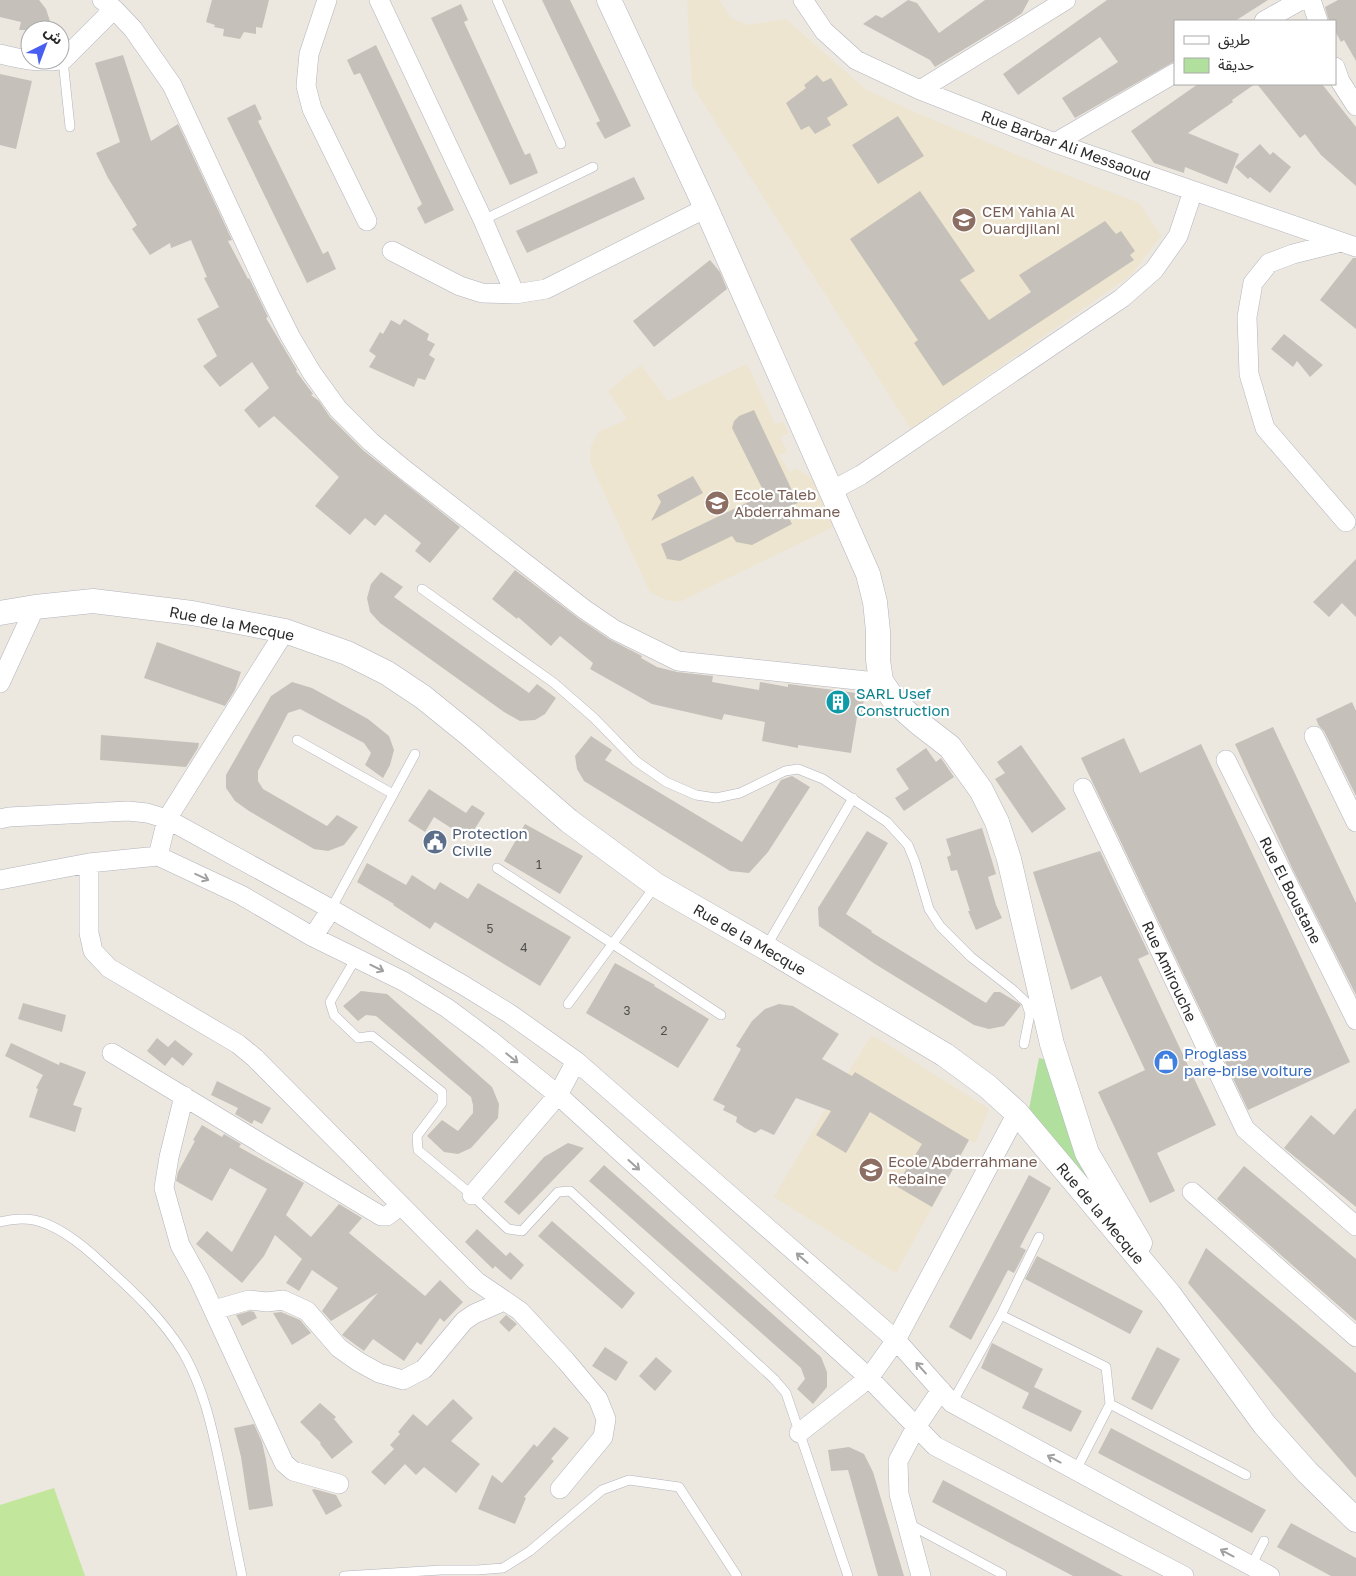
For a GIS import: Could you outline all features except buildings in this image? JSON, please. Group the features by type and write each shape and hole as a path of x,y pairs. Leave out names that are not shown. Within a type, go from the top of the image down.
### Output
{"street":[{"path":"327,0 309,54 306,86 312,109 367,221"},
{"path":"379,0 483,220 515,294"},
{"path":"609,0 706,208 868,574 875,602 881,681 896,703 950,747 981,790 997,822 1009,859 1052,1044 1087,1153 1169,1294"},
{"name":"Rue Barbar Ali Messaoud","path":"804,0 824,30 856,60 920,90 1055,143 1349,244"},
{"path":"920,90 1066,0"},
{"path":"1266,20 1301,0"},
{"path":"1311,0 1318,20"},
{"path":"70,49 108,4 133,29 172,86 270,296 290,336 312,373 338,409 371,442 405,470 584,609 615,630 678,661 881,681"},
{"path":"0,54 20,59"},
{"path":"1336,71 1340,81 1356,106"},
{"path":"1055,143 1174,74"},
{"path":"831,491 861,475 1122,298 1154,270 1178,236 1194,191"},
{"path":"392,251 460,286 482,293 515,294 546,289 706,208"},
{"path":"1346,522 1265,428 1249,374 1247,317 1253,283 1269,263 1293,254 1349,244"},
{"name":"Rue de la Mecque","path":"0,613 93,601 192,613 285,631 347,653 387,673 423,697 470,735 569,822 656,885 945,1055 988,1086 1016,1113 1169,1294 1264,1424 1306,1472 1356,1520"},
{"path":"0,683 35,607"},
{"path":"158,856 167,819 285,631"},
{"path":"1314,736 1356,822"},
{"name":"Rue El Boustane","path":"1226,760 1356,1020"},
{"name":"Rue Amirouche","path":"1083,788 1245,1129 1356,1226"},
{"path":"3,817 128,811 147,813 167,819 331,909 471,990 510,1014 576,1061 896,1340 946,1396 1248,1571 1270,1576"},
{"path":"0,880 89,863 158,856 242,895 313,938 403,981 447,1008 490,1040 558,1096 869,1378 935,1446 1184,1576"},
{"path":"89,863 90,933 93,950 109,968 244,1049 255,1058 476,1281 520,1311 598,1399 606,1419 603,1437 560,1489"},
{"path":"313,938 331,909"},
{"path":"112,1053 381,1216 387,1216 401,1205"},
{"path":"472,1195 558,1096 576,1061"},
{"path":"184,1096 169,1157 164,1188 180,1245 200,1279 284,1464 293,1471 340,1484"},
{"path":"799,1433 869,1378 896,1340 1016,1113"},
{"path":"1192,1192 1356,1337"},
{"path":"214,1310 249,1300 267,1302 283,1300 307,1311 339,1348 360,1362 379,1373 403,1380 424,1369 464,1321 474,1314 504,1301"},
{"path":"921,1576 900,1494 898,1461 916,1427 946,1396"}],"lane":[{"path":"497,0 561,144"},
{"path":"62,70 70,127"},
{"path":"483,220 593,167"},
{"path":"422,589 554,683 594,718 636,761 666,782 696,795 716,798 740,793 785,771 798,770 823,779 887,822 908,845 929,910 940,926 971,957 1026,1002 1030,1014 1024,1044"},
{"path":"297,740 394,794"},
{"path":"331,909 415,754"},
{"path":"766,948 853,798"},
{"path":"498,868 721,1016"},
{"path":"568,1004 656,885"},
{"path":"356,958 330,1002 334,1015 358,1038 372,1036 442,1092 442,1103 417,1136 418,1150 472,1195 508,1229 522,1231 558,1192 570,1191 774,1379 786,1393 848,1576"},
{"path":"0,1222 17,1218 35,1220 57,1229 89,1251 161,1321 184,1353 208,1409 242,1576"},
{"path":"946,1396 1001,1315 1039,1237"},
{"path":"1001,1315 1106,1367 1110,1404 1076,1470"},
{"path":"1110,1404 1246,1475"},
{"path":"344,1576 503,1568 530,1551 602,1490 629,1480 679,1487 737,1576"},
{"path":"907,1522 1002,1574"},
{"path":"1248,1571 1264,1541"}],"shaded area":[{"name":"CEM Yahia Al Ouardjilani","path":"687,0 719,0 731,18 747,25 786,19 865,89 912,111 1053,170 1139,203 1161,236 1131,275 911,429 692,85"},
{"name":"Ecole Taleb Abderrahmane","path":"747,364 775,424 783,422 789,433 780,436 787,452 779,455 790,473 795,468 815,480 835,526 679,602 666,600 650,592 590,462 591,446 599,432 627,419 608,391 641,365 668,401"},
{"name":"Ecole Abderrahmane Rebaine","path":"872,1035 989,1109 975,1143 969,1140 896,1273 774,1197 835,1093"}],"green space":[{"path":"1039,1058 1054,1062 1105,1190 1092,1192 1029,1109"},
{"path":"54,1488 85,1576 0,1576 0,1505"}],"place":[{"name":"CEM Yahia Al Ouardjilani","path":"964,220"},
{"name":"Ecole Taleb Abderrahmane","path":"717,503"},
{"name":"SARL Usef Construction","path":"838,702"},
{"name":"Protection Civile","path":"435,842"},
{"name":"Proglass pare-brise voiture","path":"1166,1062"},
{"name":"Ecole Abderrahmane Rebaine","path":"871,1170"}]}
